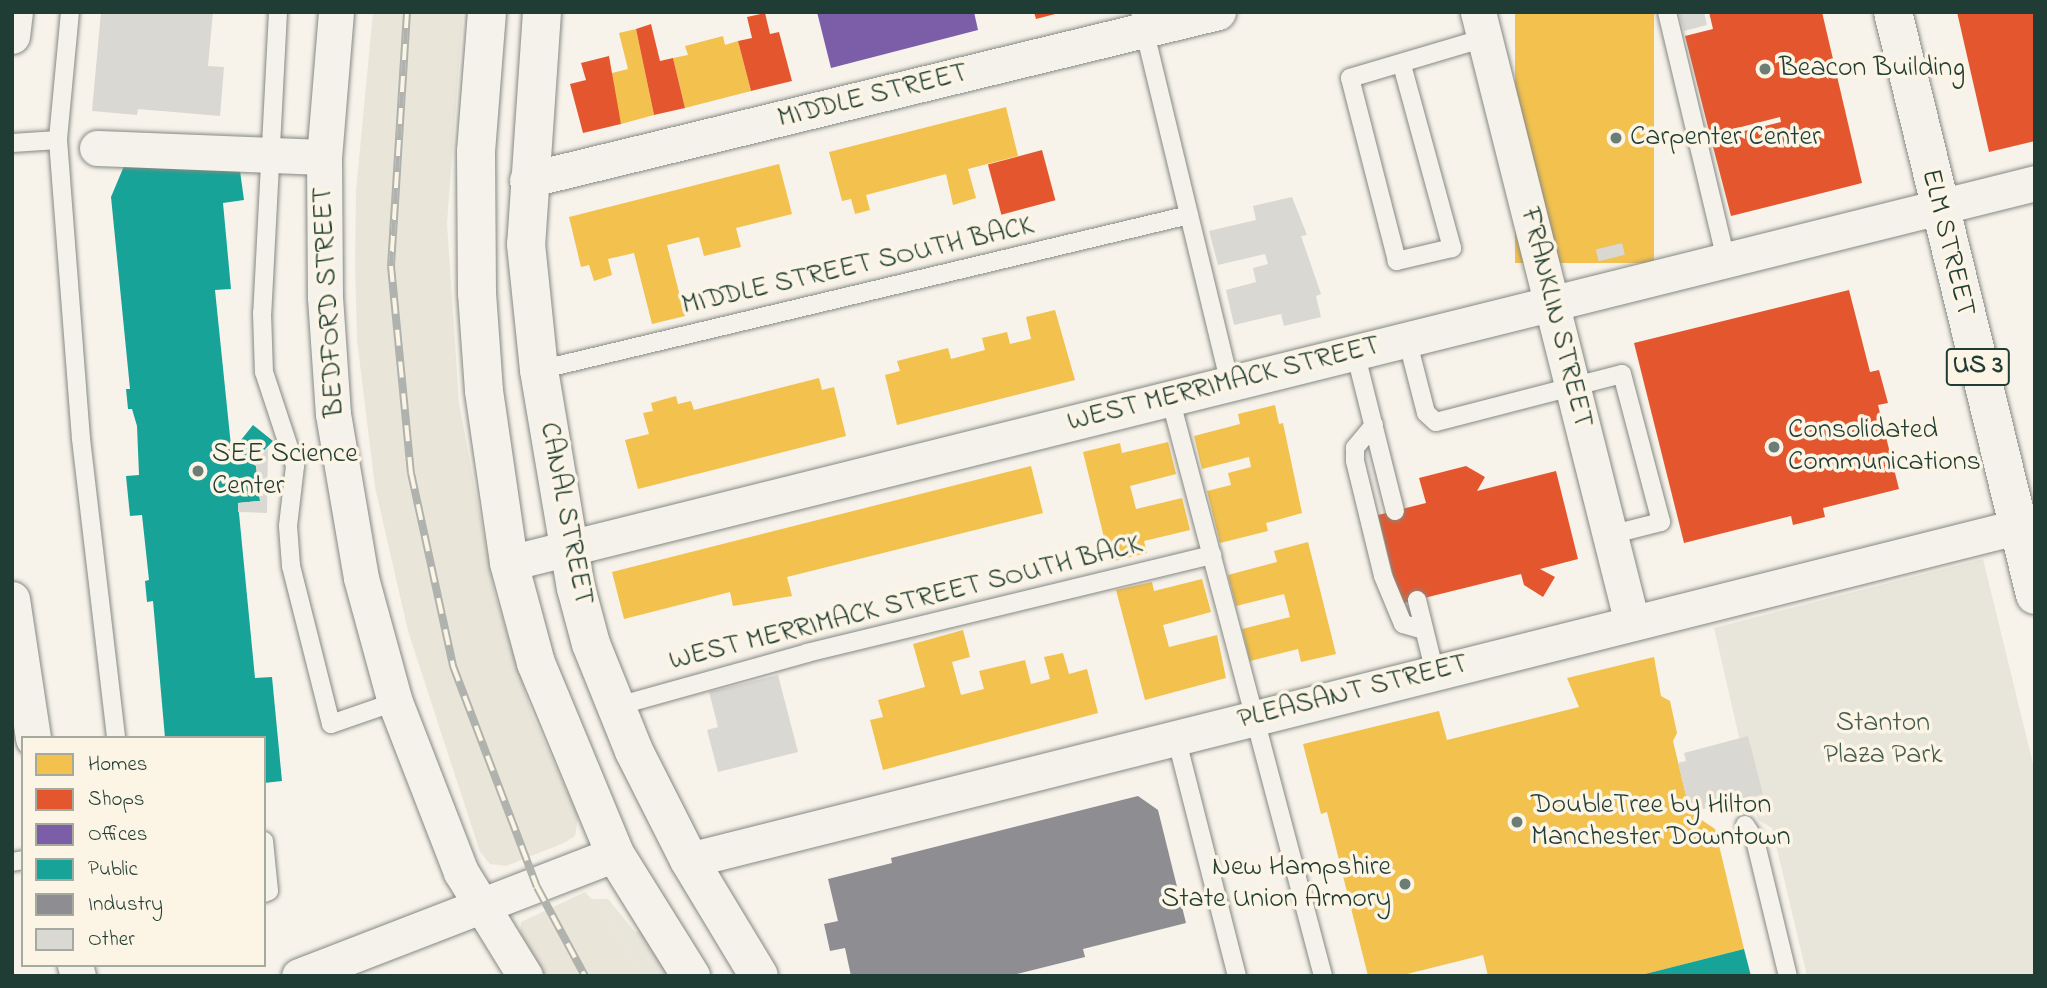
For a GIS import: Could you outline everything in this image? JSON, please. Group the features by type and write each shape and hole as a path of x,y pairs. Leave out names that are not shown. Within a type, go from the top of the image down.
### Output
{"street":[{"path":"12,36 15,12"},
{"name":"BEDFORD STREET","path":"335,12 324,157 325,297 333,414 361,578 395,702 461,872 525,976"},
{"name":"CANAL STREET","path":"487,12 476,152 477,293 484,391 509,563 536,663 615,854 691,976"},
{"name":"CANAL STREET","path":"542,12 527,180 526,244 539,370 569,548 591,644 614,707 690,860 759,976"},
{"name":"MIDDLE STREET","path":"527,180 1142,21 1218,12"},
{"name":"ELM STREET","path":"1893,12 1938,206 2035,595"},
{"name":"FRANKLIN STREET","path":"1481,25 1632,623"},
{"path":"97,148 324,157"},
{"name":"WEST MERRIMACK STREET","path":"509,563 2035,183"},
{"name":"PLEASANT STREET","path":"690,860 2017,527"},
{"path":"12,599 33,736"},
{"path":"299,976 479,905 537,887 615,854"}],"lane":[{"path":"70,12 58,139 81,439 116,736"},
{"path":"278,12 268,154 264,372 295,466 288,526 291,566 331,724 395,702"},
{"path":"1667,12 1726,259"},
{"path":"1142,21 1230,383"},
{"path":"1402,65 1452,248 1397,261 1350,78 1402,65 1481,25"},
{"path":"12,143 58,139"},
{"name":"MIDDLE STREET SOUTH BACK","path":"539,370 1189,215"},
{"path":"1407,339 1426,413 1436,422 1622,374 1661,522 1610,535"},
{"path":"1355,352 1395,511"},
{"path":"1170,398 1323,976"},
{"path":"1374,425 1356,448 1355,461 1383,576 1403,624 1424,630"},
{"name":"WEST MERRIMACK STREET SOUTH BACK","path":"614,707 807,653 1212,555"},
{"path":"1417,600 1435,673"},
{"path":"1176,737 1237,976"},
{"path":"1745,825 1755,840 1788,976"},
{"path":"266,861 269,891 266,892"}],"shaded area":[{"path":"373,12 463,12 447,223 459,403 494,591 532,714 578,816 575,836 506,866 490,864 480,852 408,631 375,487 357,340 355,265 356,191"},
{"path":"585,892 609,918 641,976 544,976 520,939 521,922"}],"green space":[{"name":"Stanton Plaza Park","path":"1983,559 2035,772 2035,976 1807,976 1772,828 1758,820 1714,628"},
{"path":"591,899 608,899 635,932 643,930 671,976 641,976 609,918"}],"building: Homes":[{"name":"Carpenter Center","path":"1515,12 1654,12 1654,263 1515,263"},
{"path":"636,29 654,115 621,124 608,74 628,69 619,33"},
{"path":"723,36 725,45 738,41 751,91 685,108 673,58 688,55 685,46"},
{"path":"1006,107 1018,156 968,169 976,198 953,205 946,174 866,195 870,210 855,214 851,199 842,201 829,152"},
{"path":"779,164 792,214 736,228 741,247 704,256 699,237 667,245 685,316 652,324 634,253 608,259 612,275 594,281 589,265 581,267 569,217"},
{"path":"1055,310 1075,380 897,425 885,375 900,371 897,361 948,348 951,359 985,350 982,338 1007,332 1010,344 1031,339 1026,317"},
{"path":"819,378 822,390 834,387 846,436 638,489 625,440 649,434 643,413 653,411 651,403 676,396 678,404 691,401 694,410"},
{"path":"1275,405 1279,424 1283,423 1302,513 1266,523 1268,531 1220,543 1207,491 1231,485 1228,473 1251,467 1249,457 1202,469 1194,436 1240,424 1238,414"},
{"path":"1168,442 1176,474 1130,486 1136,509 1182,498 1190,530 1144,541 1147,553 1110,562 1083,452 1120,443 1122,453"},
{"path":"1031,466 1043,513 787,577 792,596 733,606 730,592 624,619 612,572"},
{"path":"1308,542 1336,654 1301,662 1298,649 1250,661 1242,629 1290,617 1284,594 1236,606 1228,575 1277,562 1274,551"},
{"path":"1202,579 1211,612 1163,625 1169,647 1217,635 1226,678 1145,700 1116,590 1152,582 1154,591"},
{"path":"963,630 970,657 952,662 961,695 984,689 979,671 1025,660 1031,684 1050,679 1044,657 1063,653 1069,674 1087,669 1098,713 883,770 870,720 883,717 878,700 925,687 913,644"},
{"name":"DoubleTree by Hilton Manchester Downtown","path":"1654,657 1661,696 1670,701 1677,733 1673,741 1690,812 1715,829 1744,949 1637,976 1488,976 1483,955 1399,976 1368,976 1327,812 1321,814 1303,744 1439,711 1447,740 1579,707 1567,678"}],"building: Shops":[{"path":"1034,12 1059,12 1059,13 1036,19"},
{"path":"1709,12 1822,12 1862,183 1731,216 1711,139 1781,122 1780,117 1710,135 1685,36 1713,29"},
{"path":"1957,12 2035,12 2035,141 1989,152"},
{"path":"765,13 770,34 779,32 792,81 751,91 738,41 752,38 747,17"},
{"path":"651,24 660,61 673,58 685,108 654,115 636,29"},
{"path":"609,56 621,124 583,133 570,84 586,80 581,63"},
{"path":"1042,150 1055,200 1001,215 988,164"},
{"name":"Consolidated Communications","path":"1849,290 1870,372 1879,370 1888,403 1878,405 1899,489 1823,508 1825,517 1793,525 1791,516 1684,543 1634,343"},
{"path":"1466,466 1485,477 1477,491 1556,471 1578,559 1540,569 1555,577 1543,597 1524,585 1521,574 1400,604 1378,515 1426,503 1419,478"}],"building: Offices":[{"path":"817,12 974,12 978,30 831,68"}],"building: Public":[{"name":"SEE Science Center","path":"124,166 240,171 244,200 223,203 231,289 215,290 231,446 237,445 253,425 273,441 252,463 256,466 260,501 238,503 255,678 272,677 282,781 266,783 266,736 165,736 153,601 147,602 145,581 149,580 142,515 130,516 126,476 139,475 137,426 132,409 128,409 126,389 130,389 111,197"},
{"path":"1744,949 1751,976 1641,976 1641,975"}],"building: Industry":[{"path":"1138,796 1158,810 1186,923 1083,949 1085,957 1009,976 851,976 845,948 830,951 824,924 838,921 828,879 892,863 891,858"}],"building: Other":[{"path":"101,12 213,12 208,66 224,67 220,116 138,109 137,115 92,111"},
{"path":"1679,12 1704,12 1707,25 1684,31"},
{"path":"1292,197 1307,235 1301,236 1321,294 1316,296 1321,317 1284,326 1281,314 1234,325 1226,290 1256,282 1253,268 1268,264 1265,254 1218,265 1209,231 1256,220 1253,206"},
{"path":"1622,243 1625,255 1599,261 1596,250"},
{"path":"268,448 267,513 238,512 238,503 260,501 256,466 252,463"},
{"path":"778,675 798,752 718,772 707,730 718,727 709,692"},
{"path":"1748,736 1763,794 1699,810 1697,802 1688,804 1678,763 1686,761 1684,753"}],"railway":[{"path":"407,12 391,266 411,473 453,666 537,887 585,976"}],"place":[{"name":"Beacon Building","path":"1765,69"},
{"name":"Carpenter Center","path":"1616,138"},
{"name":"Consolidated Communications","path":"1774,447"},
{"name":"SEE Science Center","path":"198,471"},
{"name":"DoubleTree by Hilton Manchester Downtown","path":"1517,822"},
{"name":"New Hampshire State Union Armory","path":"1405,884"}]}
